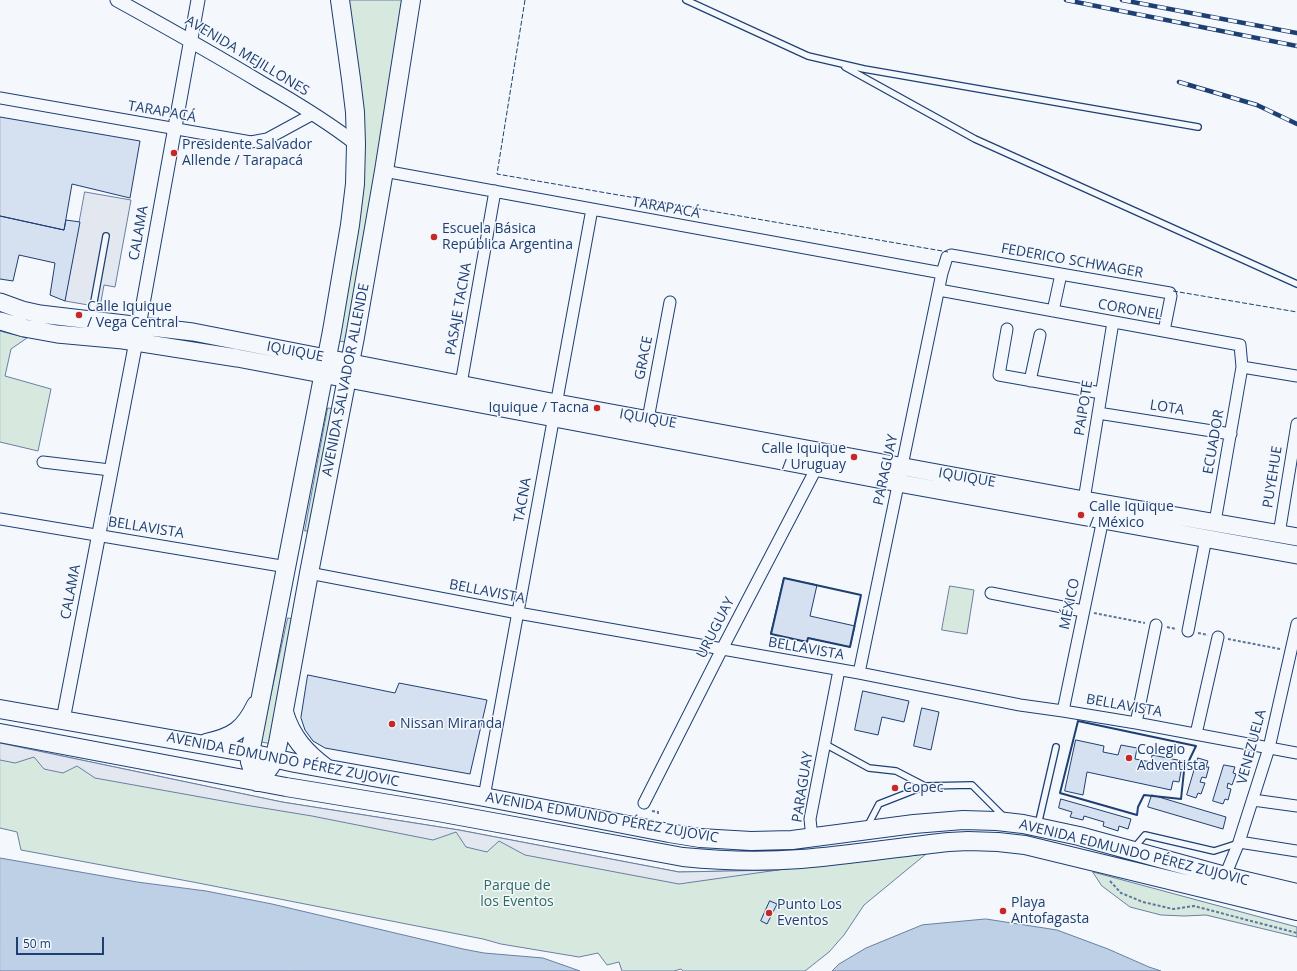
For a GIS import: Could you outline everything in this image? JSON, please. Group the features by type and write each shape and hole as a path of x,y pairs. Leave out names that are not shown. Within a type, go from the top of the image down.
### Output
{"highway":[{"name":"AVENIDA SALVADOR ALLENDE","path":"250,753 325,367 350,225 355,184 355,112 340,0"},
{"name":"AVENIDA SALVADOR ALLENDE","path":"274,759 349,371 384,171 411,0"},
{"path":"200,744 221,740 231,736 241,728 255,708 263,690"},
{"name":"AVENIDA EDMUNDO PÉREZ ZUJOVIC","path":"0,709 250,753 274,759 700,838 757,841 812,838 951,820 986,820 1038,826 1133,850 1225,876 1297,893"},
{"path":"284,712 297,741 313,758 327,769"},
{"name":"AVENIDA EDMUNDO PÉREZ ZUJOVIC","path":"0,733 256,782 438,812 662,853 710,860 753,861 801,859 949,842 968,841 1010,843 1053,851 1297,910"},
{"path":"250,753 250,762 256,782"},
{"path":"256,782 271,766 274,759"}],"main road":[{"name":"IQUIQUE","path":"0,302 22,310 40,314 193,332 325,367"},
{"name":"IQUIQUE","path":"0,321 24,328 57,334 135,342 230,357 349,371 555,410 817,467 899,483 1104,512 1215,522 1297,537"},
{"name":"IQUIQUE","path":"349,371 461,384 555,410 648,419 1084,500 1104,512 1206,538 1297,554"}],"street":[{"name":"AVENIDA MEJILLONES","path":"117,0 190,40 313,114 336,128 356,144"},
{"name":"CALAMA","path":"63,720 110,470 139,326 198,0"},
{"name":"TARAPACÁ","path":"0,98 251,142 267,139 313,114"},
{"name":"TARAPACÁ","path":"384,171 942,273"},
{"name":"PASAJE TACNA","path":"461,384 495,191"},
{"name":"TACNA","path":"484,797 592,209"},
{"name":"FEDERICO SCHWAGER","path":"942,273 946,258 951,255 1170,294 1171,296 1164,331"},
{"name":"PARAGUAY","path":"859,673 942,273"},
{"path":"1053,311 1061,274"},
{"name":"CORONEL","path":"939,290 1240,345 1242,367"},
{"name":"GRACE","path":"648,419 670,302"},
{"name":"PAIPOTE","path":"1084,500 1113,322"},
{"path":"1007,328 999,376 1101,393"},
{"path":"1030,381 1040,335"},
{"path":"1242,367 1297,376"},
{"name":"ECUADOR","path":"1215,522 1242,367"},
{"name":"LOTA","path":"1098,413 1230,434"},
{"name":"PUYEHUE","path":"1279,534 1297,424"},
{"path":"43,462 110,470"},
{"name":"URUGUAY","path":"644,803 817,467"},
{"name":"MÉXICO","path":"1063,711 1104,512"},
{"name":"BELLAVISTA","path":"0,519 287,567"},
{"path":"1188,631 1206,538"},
{"name":"BELLAVISTA","path":"309,573 518,613 859,673 1020,705 1136,723 1297,753"},
{"path":"991,593 1083,611"},
{"name":"VENEZUELA","path":"1225,876 1239,842 1269,748 1297,624"},
{"path":"1136,723 1156,625"},
{"path":"1196,734 1218,637"},
{"name":"PARAGUAY","path":"812,838 810,819 839,670"},
{"path":"1253,800 1297,806"},
{"path":"1239,842 1297,851"}],"lane":[{"path":"686,0 808,56 864,70 1198,127"},
{"path":"839,63 975,140 1297,284"},
{"path":"90,320 106,236"},
{"path":"825,744 869,768 896,771 925,786"},
{"path":"1038,826 1056,747"},
{"path":"865,831 879,804 925,786 972,785 1009,822"},
{"path":"1133,850 1145,835 1214,851 1239,842"}],"path":[{"path":"1108,880 1122,893 1143,902 1172,909 1194,906 1297,933"}],"green space":[{"path":"349,0 404,0 346,342 338,341 359,75"},
{"path":"0,331 27,338 11,349 5,376 51,389 38,451 0,442"},
{"path":"328,408 334,409 310,531 305,531"},
{"path":"950,586 974,590 967,634 942,630"},
{"path":"288,618 294,619 273,744 261,742"},
{"name":"Parque de los Eventos","path":"0,743 282,802 459,830 679,872 778,870 926,854 864,905 844,935 829,952 805,971 683,971 681,969 674,971 622,971 619,962 607,965 598,953 579,957 501,944 483,939 193,882 21,850 17,832 0,828"},
{"path":"1093,872 1297,927 1297,937 1206,915 1161,915 1130,907 1102,886"}],"shaded area":[{"path":"85,192 131,200 115,287 104,285 100,307 65,301"},
{"name":"Parque de los Eventos","path":"0,743 282,802 459,830 679,872 778,870 679,884 525,855 499,841 487,852 466,847 456,832 433,840 312,816 95,778 77,766 63,773 44,769 34,757 15,763 0,760"}],"water":[{"path":"0,858 137,882 206,891 272,904 463,949 484,953 543,958 580,971 0,971"},
{"path":"986,919 1057,930 1161,971 832,971 839,964 866,948 922,925"}],"building":[{"path":"0,117 140,141 130,198 72,184 64,230 0,216"},
{"path":"0,216 64,230 66,220 80,222 65,301 50,295 55,263 19,255 13,281 0,279"},
{"path":"784,578 817,585 810,616 855,626 850,647 808,638 807,642 771,634"},
{"name":"Nissan Miranda","path":"308,675 395,693 399,683 487,700 470,774 325,748 313,741 305,730 301,718"},
{"path":"863,691 909,701 904,722 882,717 878,735 855,730"},
{"path":"922,708 939,712 931,750 914,746"},
{"path":"1076,740 1104,746 1103,752 1118,755 1121,745 1137,748 1135,759 1151,762 1152,755 1183,761 1179,782 1173,781 1171,790 1087,772 1083,795 1065,791"},
{"path":"1198,758 1208,761 1206,767 1209,767 1206,778 1202,777 1200,782 1205,783 1201,794 1198,793 1196,798 1187,795"},
{"path":"1224,765 1235,767 1233,773 1236,774 1232,785 1228,783 1227,788 1231,789 1228,800 1225,799 1223,804 1213,801"},
{"path":"1152,795 1226,817 1223,829 1148,807"},
{"path":"1061,799 1131,819 1128,829 1119,826 1118,831 1103,826 1104,822 1084,816 1083,820 1070,817 1072,812 1059,808"},
{"name":"Punto Los Eventos","path":"770,901 777,904 767,924 761,921"}],"railway":[{"path":"1066,0 1297,46"},
{"path":"1122,0 1297,33"},
{"path":"1179,82 1257,105 1297,124"}],"fence":[{"path":"525,0 497,174 948,252"},
{"path":"1173,291 1297,312"}],"wall":[{"path":"784,578 861,595 850,647 808,638 807,642 771,634 784,578"},
{"path":"1078,721 1196,746 1184,771 1181,799 1144,795 1138,807 1137,815 1060,793 1078,721"}],"place":[{"name":"Presidente Salvador Allende / Tarapacá","path":"174,153"},
{"name":"Escuela Básica República Argentina","path":"434,237"},
{"name":"Calle Iquique / Vega Central","path":"79,315"},
{"name":"Iquique / Tacna","path":"597,408"},
{"name":"Calle Iquique / Uruguay","path":"854,457"},
{"name":"Calle Iquique / México","path":"1081,515"},
{"name":"Nissan Miranda","path":"392,724"},
{"name":"Colegio Adventista","path":"1129,758"},
{"name":"Copec","path":"895,788"},
{"name":"Playa Antofagasta","path":"1003,911"},
{"name":"Punto Los Eventos","path":"769,913"}]}
